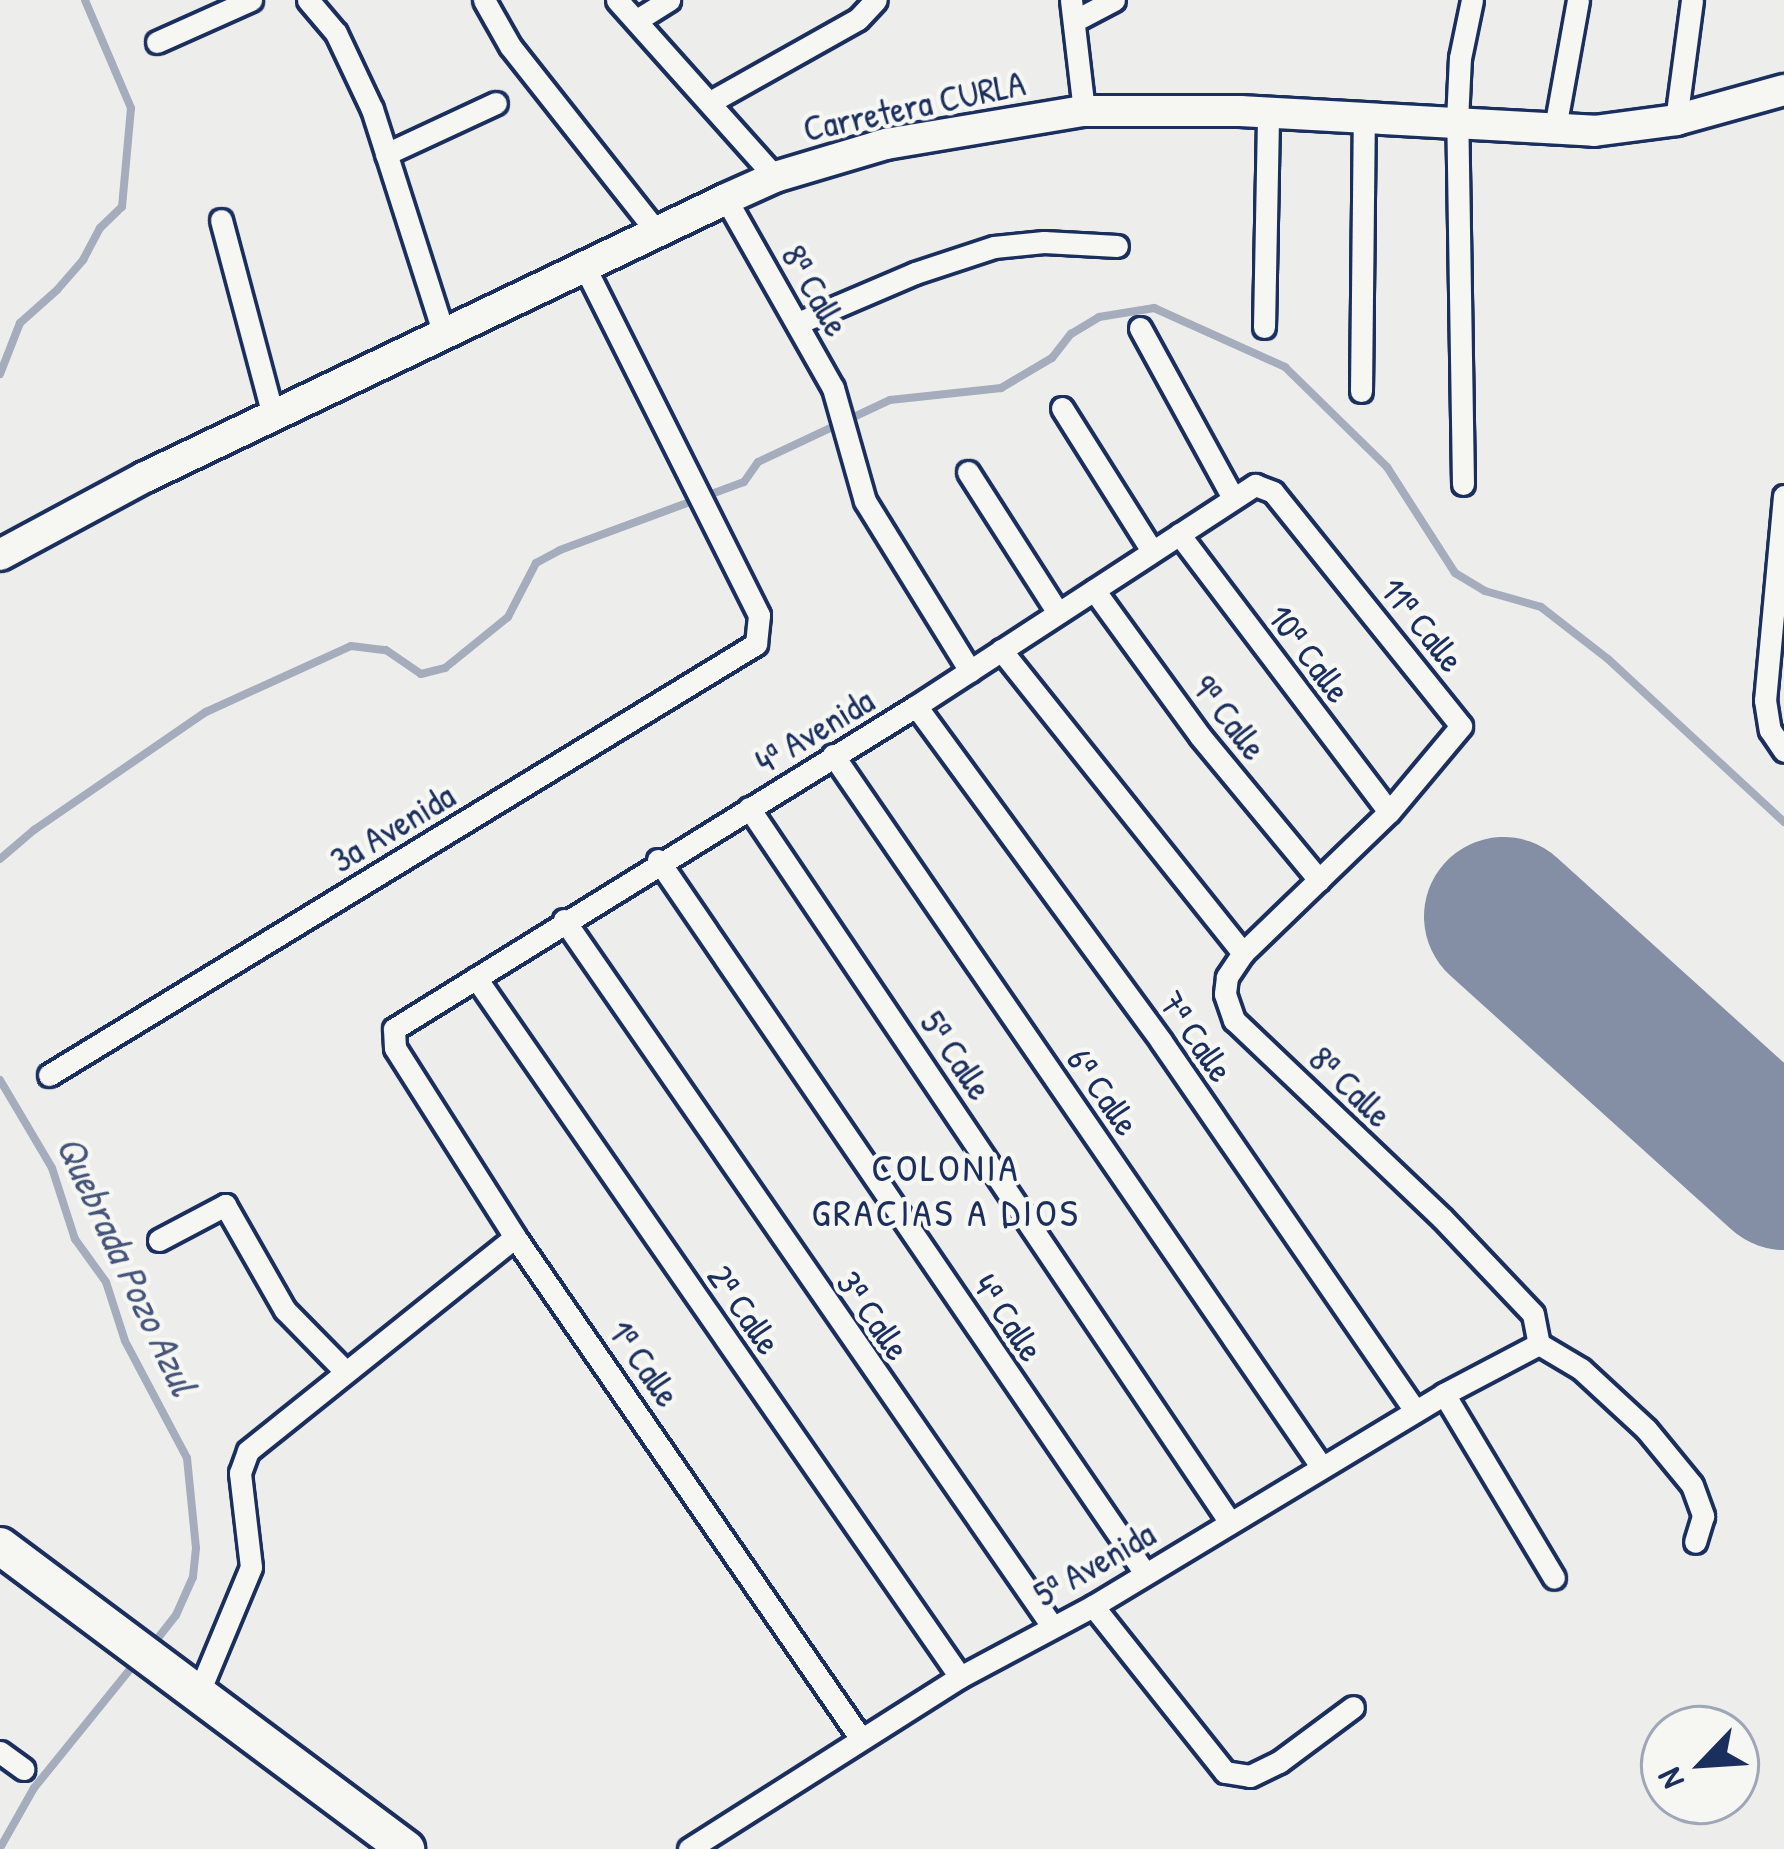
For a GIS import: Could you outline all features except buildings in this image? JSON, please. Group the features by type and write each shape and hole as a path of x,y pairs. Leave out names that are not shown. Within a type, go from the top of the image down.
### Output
{"main road":[{"name":"Carretera CURLA","path":"0,555 273,416 726,199 775,177 886,144 1084,111 1268,112 1594,131 1676,120 1784,90"},
{"path":"2,1552 123,1634 406,1849"}],"street":[{"path":"157,41 251,0"},
{"path":"308,0 336,33 372,109 444,335"},
{"path":"484,0 510,46 657,232"},
{"path":"617,0 712,100 775,177"},
{"path":"637,20 669,0"},
{"path":"712,100 858,19 876,0"},
{"path":"1084,111 1074,10 1114,0"},
{"path":"1463,484 1457,121 1460,58 1472,0"},
{"path":"1555,128 1579,0"},
{"path":"1676,120 1692,0"},
{"path":"386,154 496,103"},
{"path":"1264,327 1268,112"},
{"path":"1361,391 1364,117"},
{"name":"8ª Calle","path":"726,199 798,323 839,410 865,501 970,671"},
{"path":"221,220 273,416"},
{"path":"798,323 915,273 994,247 1045,242 1117,246"},
{"name":"3a Avenida","path":"49,1075 756,644 760,628 697,485 585,267"},
{"path":"1140,328 1233,498"},
{"path":"1061,408 1152,551"},
{"path":"968,472 1058,614"},
{"name":"4ª Avenida","path":"401,1022 658,860 916,706 1255,484"},
{"name":"11ª Calle","path":"1255,484 1273,492 1461,723 1460,733 1389,812"},
{"path":"1784,496 1765,700 1770,730 1784,751"},
{"name":"10ª Calle","path":"1179,534 1389,812"},
{"name":"9ª Calle","path":"1094,590 1200,736 1319,880"},
{"path":"1001,650 1243,953 1389,812"},
{"name":"7ª Calle","path":"916,706 1161,1041 1415,1411"},
{"name":"6ª Calle","path":"832,755 1321,1466"},
{"name":"5ª Calle","path":"749,808 1229,1521"},
{"name":"4ª Calle","path":"658,860 1144,1572"},
{"name":"3ª Calle","path":"564,920 1052,1626"},
{"name":"8ª Calle","path":"1243,953 1227,976 1225,994 1234,1020 1442,1218 1533,1314 1539,1344 1565,1357 1646,1429 1692,1486 1703,1516 1695,1542"},
{"name":"2ª Calle","path":"476,978 960,1677"},
{"name":"1ª Calle","path":"401,1022 394,1029 395,1048 515,1237 861,1739"},
{"path":"159,1240 225,1205 285,1310 345,1371"},
{"path":"199,1692 251,1567 241,1463 248,1451 515,1237"},
{"name":"5ª Avenida","path":"688,1849 960,1677 1093,1606 1321,1466 1539,1344"},
{"path":"1444,1394 1554,1577"},
{"path":"1093,1606 1226,1772 1250,1776 1279,1762 1353,1707"},
{"path":"0,1753 23,1769"}],"waterway":[{"path":"0,374 20,323 57,290 83,260 100,228 122,207 131,108 85,0"},
{"name":"Quebrada Pozo Azul","path":"0,859 34,830 206,712 351,646 386,650 421,674 445,668 508,617 536,563 560,550 744,482 758,462 890,400 1001,388 1052,358 1071,334 1099,317 1154,308 1285,367 1387,467 1455,573 1485,591 1541,607 1608,659 1784,822"},
{"name":"Quebrada Pozo Azul","path":"0,1080 52,1168 75,1239 106,1282 125,1341 187,1458 196,1548 193,1577 176,1615 151,1647"},
{"name":"Quebrada Pozo Azul","path":"0,1848 34,1788 136,1662"}],"runway":[{"path":"1503,916 1784,1170"}],"district":[{"name":"COLONIA GRACIAS A DIOS","path":"946,1190"}]}
